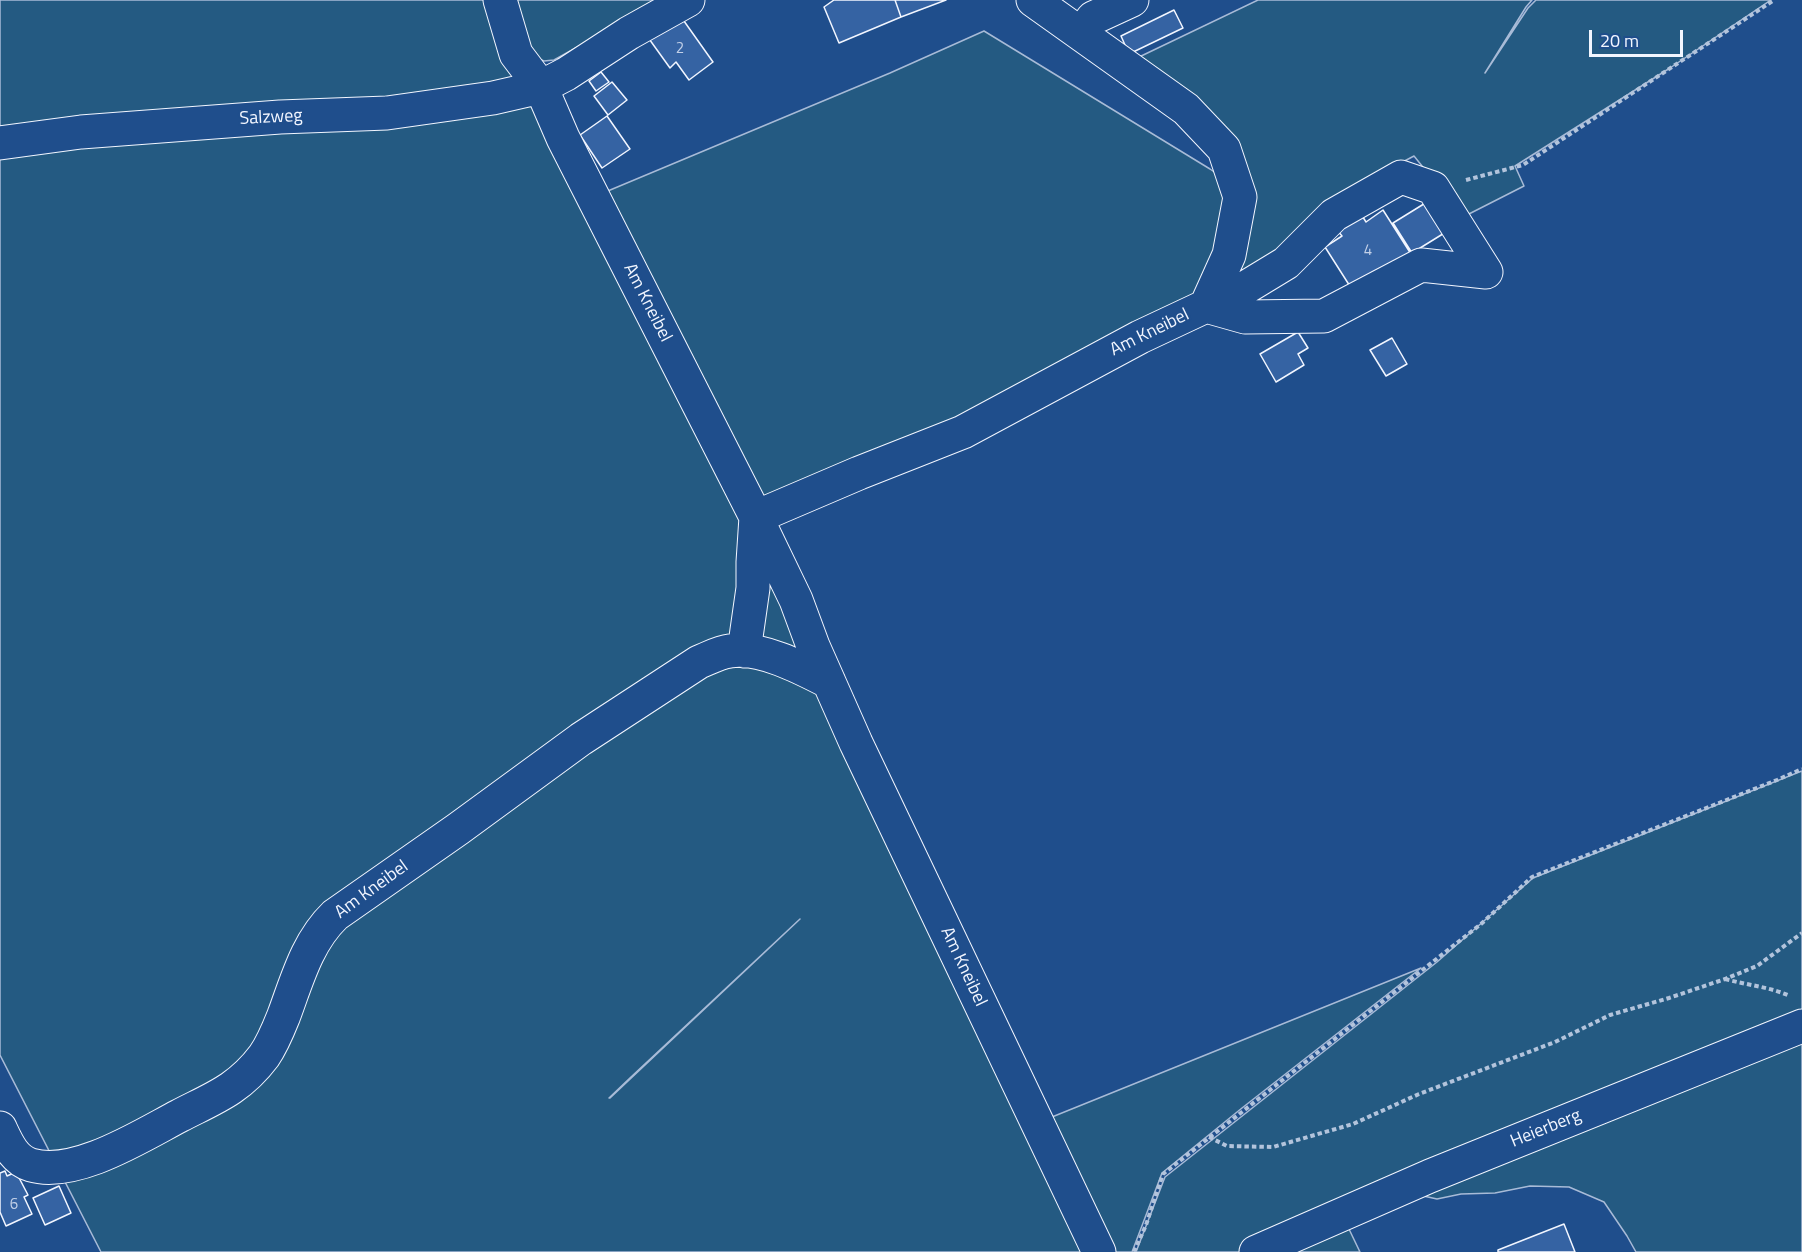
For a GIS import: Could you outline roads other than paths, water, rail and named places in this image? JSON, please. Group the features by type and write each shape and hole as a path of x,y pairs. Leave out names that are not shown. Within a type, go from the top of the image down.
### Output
{"street":[{"name":"Am Kneibel","path":"500,0 516,54 541,87 562,138 756,517 796,600 829,682 1099,1252"},
{"path":"541,87 566,74 628,33 688,0"},
{"name":"Am Kneibel","path":"756,517 963,432 1140,337 1206,306 1229,255 1240,196 1224,149 1186,109 1033,0"},
{"path":"1081,34 1093,18 1132,0"},
{"name":"Salzweg","path":"0,143 81,132 280,117 387,113 493,99 541,87"},
{"path":"1401,177 1433,188 1486,272 1421,265 1324,316 1245,317 1206,306 1235,294 1286,263 1335,215 1401,177"},
{"path":"744,651 753,588 756,517"},
{"name":"Am Kneibel","path":"0,1128 15,1156 23,1162 40,1167 68,1165 96,1158 126,1144 231,1088 253,1069 274,1041 305,958 317,936 335,915 581,739 699,662 732,650 766,654 829,682"},
{"name":"Heierberg","path":"1256,1252 1296,1244 1441,1172 1798,1012"}]}
